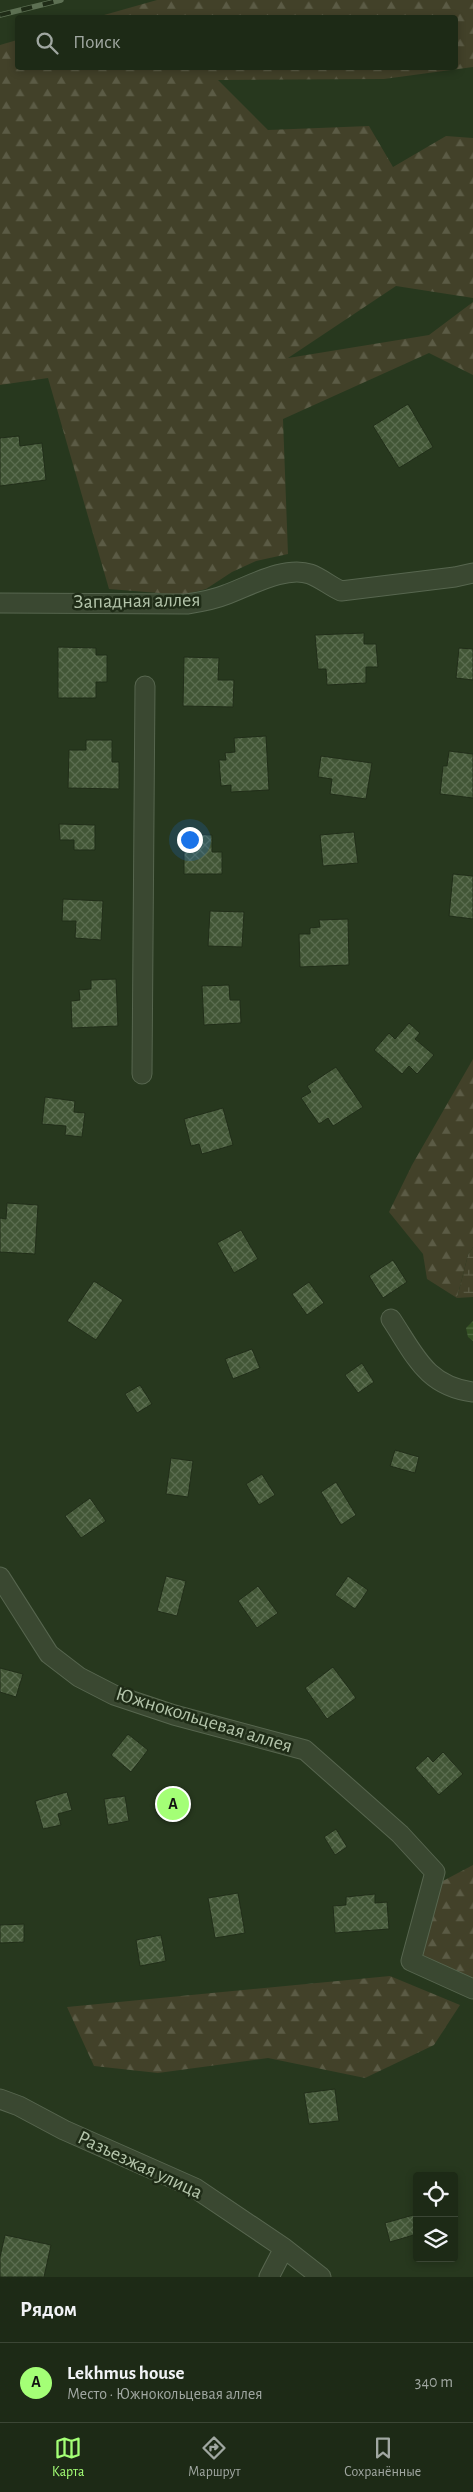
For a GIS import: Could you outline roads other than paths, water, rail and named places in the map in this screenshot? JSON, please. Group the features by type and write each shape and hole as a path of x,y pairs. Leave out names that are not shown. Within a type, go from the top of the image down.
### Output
{"street":[{"name":"Западная аллея","path":"0,603 187,604 209,600 245,586 293,573 310,574 341,591 455,577 473,573"},
{"path":"142,1074 145,686"},
{"path":"391,1319 428,1374 454,1390 473,1392"},
{"name":"Южнокольцевая аллея","path":"0,1577 49,1654 79,1677 114,1695 174,1715 305,1750 333,1774 400,1834 435,1872 411,1960 473,1989"},
{"name":"Разъезжая улица","path":"0,2099 19,2106 64,2130 195,2188 284,2248 322,2277"},
{"path":"269,2277 284,2248"}],"railway":[{"path":"0,15 61,0"}],"place":[{"name":"Lekhmus house","path":"173,1804"}]}
